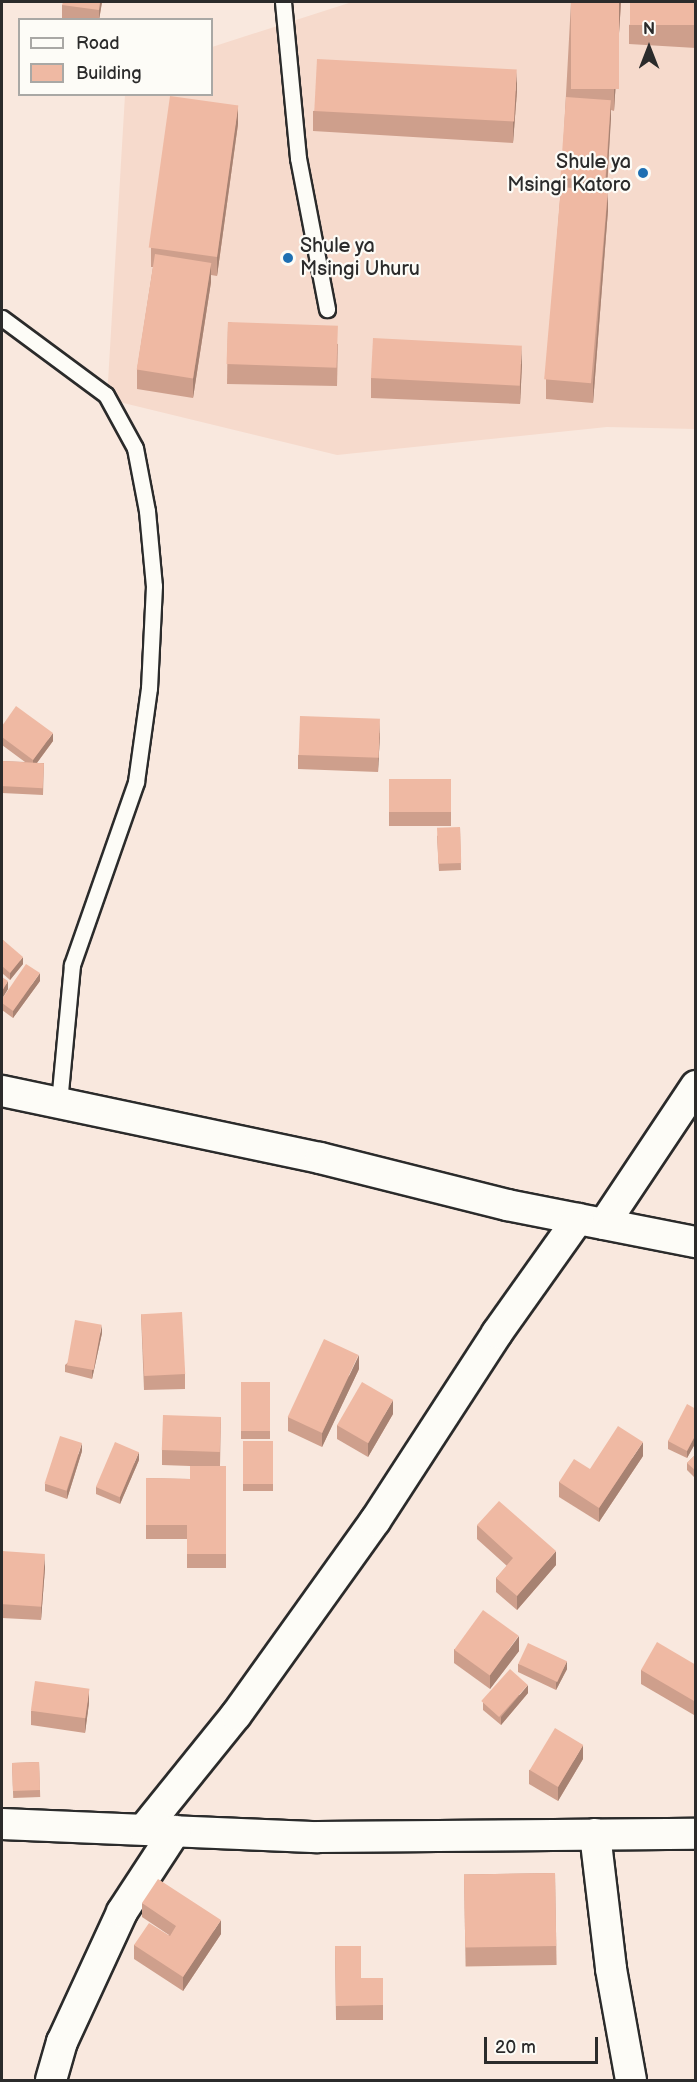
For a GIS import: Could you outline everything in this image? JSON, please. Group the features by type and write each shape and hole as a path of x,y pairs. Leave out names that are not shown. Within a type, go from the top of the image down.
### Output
{"street":[{"path":"144,1829 236,1715 375,1521 497,1333 591,1221 696,1086"},
{"path":"2,1091 591,1221 696,1242"},
{"path":"2,1824 318,1837 696,1834"},
{"path":"51,2080 62,2042 122,1912 175,1831"},
{"path":"596,1834 611,1969 631,2080"}],"lane":[{"path":"283,2 298,158 327,309"},
{"path":"2,318 106,395 135,448 147,511 154,586 149,688 136,782 72,965 59,1103"}],"shaded area":[{"path":"352,2 695,2 695,429 607,427 337,455 107,399 125,96 213,96 213,47"}],"building":[{"path":"63,2 100,2 99,10 62,5"},
{"path":"571,2 619,2 619,89 571,89"},
{"path":"630,2 696,2 696,25 630,25"},
{"path":"317,59 517,69 514,121 314,111"},
{"path":"170,96 238,106 217,257 149,248"},
{"path":"566,97 611,100 605,181 560,178"},
{"path":"561,187 608,191 591,383 544,379"},
{"path":"155,254 211,263 193,378 137,370"},
{"path":"228,322 338,326 336,368 227,364"},
{"path":"373,338 522,346 520,386 371,378"},
{"path":"16,706 53,733 33,760 2,737 2,726"},
{"path":"300,716 380,719 379,758 299,755"},
{"path":"2,761 44,763 43,788 2,786"},
{"path":"389,779 451,779 451,812 389,812"},
{"path":"460,827 461,863 438,864 437,828"},
{"path":"2,939 23,957 10,973 2,966"},
{"path":"26,964 40,973 13,1011 2,1003 2,999"},
{"path":"2,977 8,981 2,991"},
{"path":"182,1312 185,1374 144,1376 141,1314"},
{"path":"75,1320 102,1325 94,1370 67,1365"},
{"path":"324,1339 358,1355 322,1433 288,1417"},
{"path":"241,1382 270,1382 270,1431 241,1431"},
{"path":"362,1382 393,1400 368,1443 337,1425"},
{"path":"687,1404 696,1409 696,1434 687,1451 668,1441"},
{"path":"163,1415 221,1417 220,1452 162,1450"},
{"path":"618,1426 643,1442 599,1508 559,1482 574,1459 590,1469"},
{"path":"60,1436 82,1443 66,1491 45,1484"},
{"path":"243,1441 273,1441 273,1484 243,1484"},
{"path":"115,1442 139,1452 120,1497 96,1487"},
{"path":"696,1454 696,1471 687,1463"},
{"path":"190,1466 226,1466 226,1554 187,1554 187,1525 146,1525 146,1478 190,1479"},
{"path":"499,1501 556,1551 517,1596 496,1578 513,1558 477,1525"},
{"path":"2,1551 45,1554 41,1607 2,1604"},
{"path":"483,1610 519,1636 490,1676 454,1650"},
{"path":"657,1642 696,1665 696,1698 694,1701 641,1670"},
{"path":"528,1643 567,1661 557,1682 518,1664"},
{"path":"510,1669 528,1685 499,1717 481,1701"},
{"path":"35,1681 89,1689 85,1718 31,1711"},
{"path":"555,1728 583,1745 558,1787 530,1770"},
{"path":"39,1762 40,1790 13,1791 12,1763"},
{"path":"555,1873 556,1946 465,1948 464,1875"},
{"path":"158,1879 221,1920 183,1977 134,1945 149,1923 170,1936 176,1926 142,1903"},
{"path":"335,1946 361,1946 361,1978 383,1978 383,2005 336,2006"}],"place":[{"name":"Shule ya Msingi Katoro","path":"643,173"},
{"name":"Shule ya Msingi Uhuru","path":"288,258"}]}
